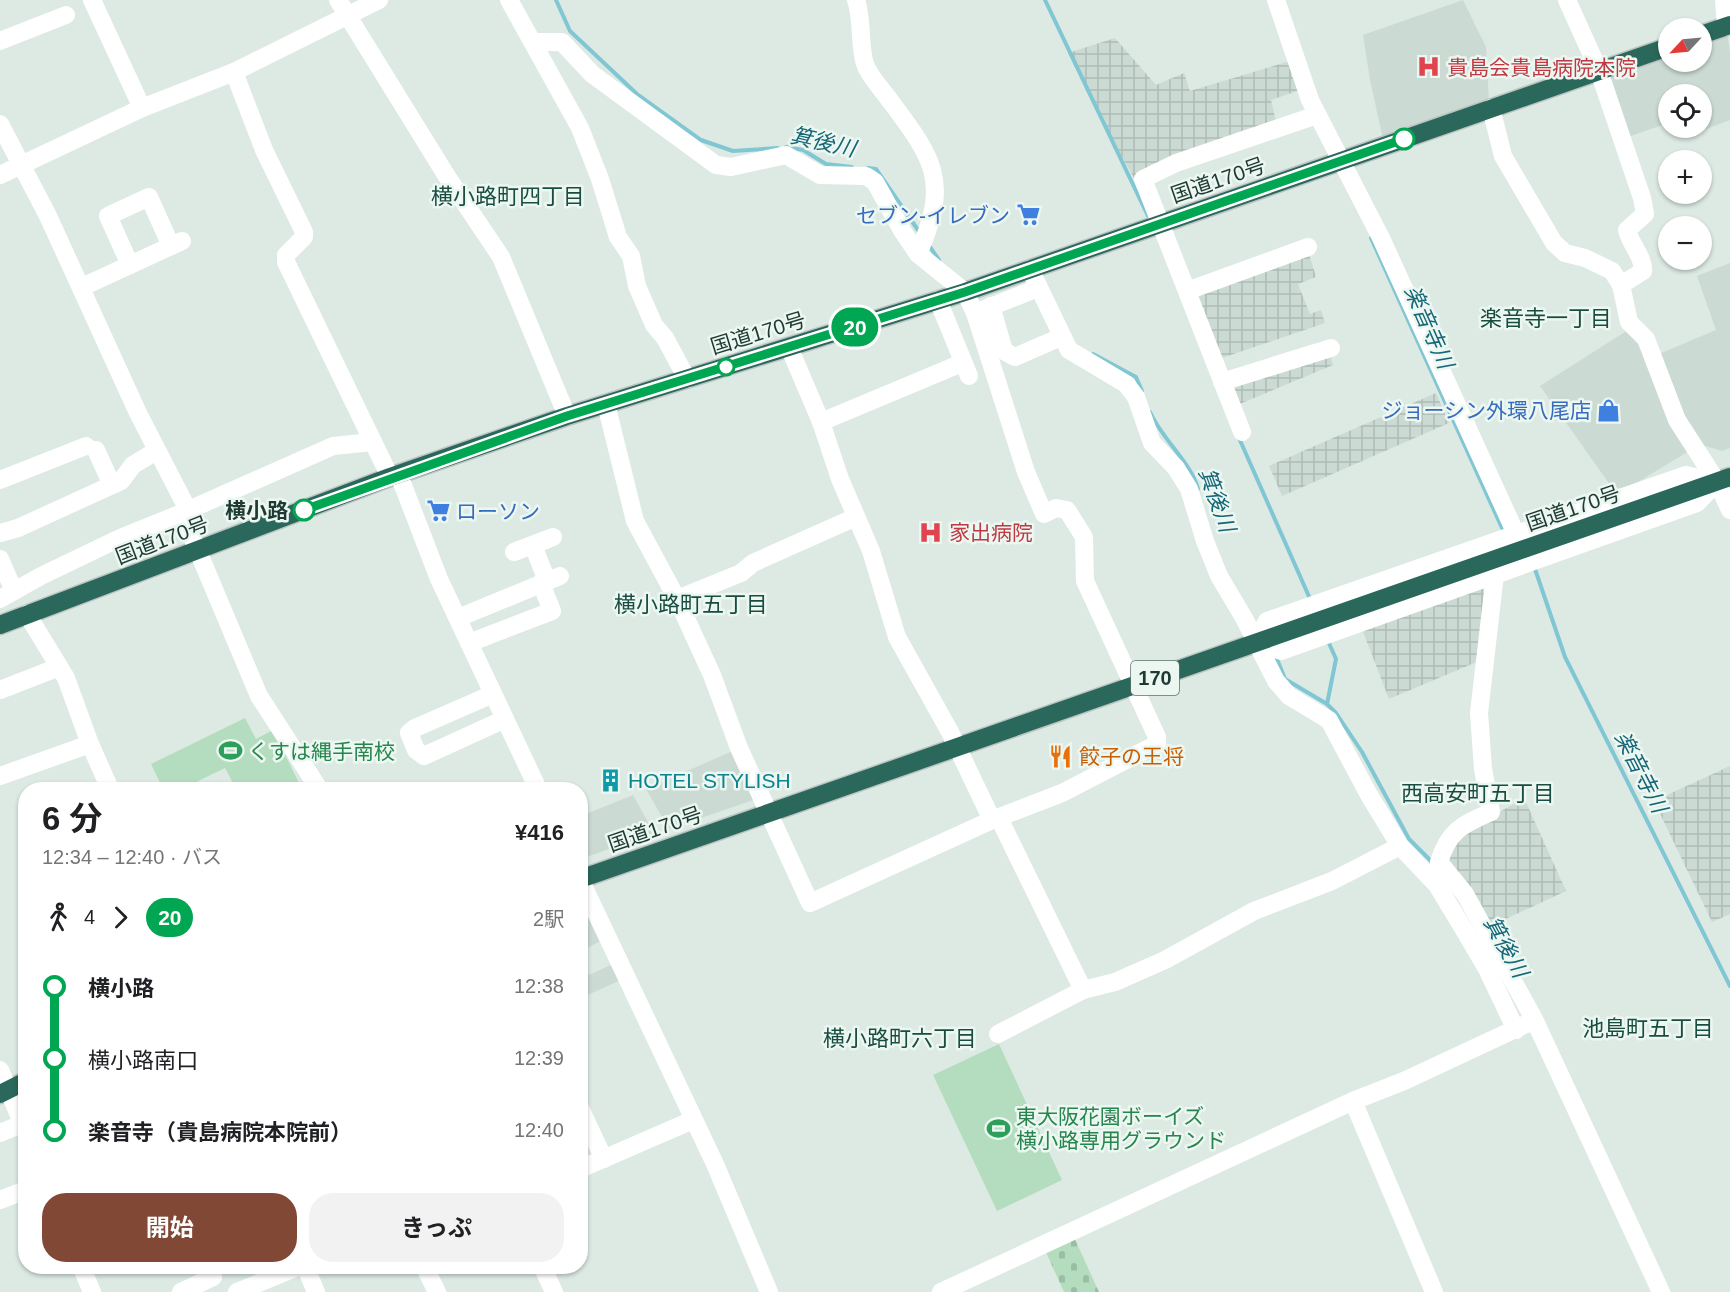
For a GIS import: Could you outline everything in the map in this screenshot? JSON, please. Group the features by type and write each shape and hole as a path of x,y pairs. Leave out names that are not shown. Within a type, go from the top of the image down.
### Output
{"highway":[{"path":"1712,31 1728,26"},
{"name":"国道170号","path":"0,625 394,476 567,416 965,292 1658,50"},
{"name":"国道170号","path":"588,876 959,748 1256,640 1723,479"},
{"path":"4,1091 18,1085"}],"street":[{"path":"92,0 142,108"},
{"path":"338,0 446,175 501,257 567,416"},
{"path":"0,175 142,108 234,72 379,0"},
{"path":"509,0 579,128 600,179 618,237 631,256 637,286 654,325 665,338 687,379"},
{"path":"856,0 861,17 865,64 918,139 934,172 935,196 931,225 918,254"},
{"path":"1276,0 1317,115 1381,238 1516,534"},
{"path":"1567,0 1599,70 1642,198 1645,214 1627,230 1629,240 1644,264 1643,271 1621,285"},
{"path":"1724,0 1728,26"},
{"path":"0,41 66,15"},
{"path":"534,42 562,42 592,74 716,165 731,167 786,155 820,175 866,176 875,182 918,254 983,309 1004,351 1015,357 1061,337"},
{"path":"234,72 264,150 304,232 304,237 286,255 286,262 373,442 409,506 469,643 535,782"},
{"path":"1491,108 1503,156 1554,243 1565,253 1585,258 1612,271 1621,285 1629,322 1646,339 1677,420 1723,479 1730,510"},
{"path":"1242,432 1143,179 1176,163 1317,115"},
{"path":"0,124 82,287 185,512 198,552 259,696 314,782"},
{"path":"82,287 177,244 149,197 108,216 130,265"},
{"path":"1187,291 1308,247"},
{"path":"1030,269 1069,350 1126,384 1136,397 1152,443 1176,468 1189,489 1205,541 1219,576 1256,640 1276,681 1289,696 1329,720 1369,795 1400,846 1437,885 1487,969 1516,1030"},
{"path":"983,309 1038,288"},
{"path":"820,422 965,370 938,300"},
{"path":"606,404 635,521 677,599 712,675 740,748 810,903 995,819 1062,793 1157,744 1157,737 1085,581 1084,537 1067,510 1056,508 1044,514 1026,472 983,309"},
{"path":"789,347 820,422 840,479 871,551 897,637 959,748 1083,990"},
{"path":"1222,382 1331,348"},
{"path":"0,559 7,595 120,538 185,512 333,446 373,442"},
{"path":"0,480 91,448 112,485"},
{"path":"0,533 18,528 121,481 133,465 156,451"},
{"path":"1256,640 1267,621 1686,475 1723,479"},
{"path":"1256,640 1281,651 1697,503 1723,479"},
{"path":"677,599 741,573 753,563 856,517"},
{"path":"514,552 553,537"},
{"path":"469,643 552,611 549,580 532,545"},
{"path":"1495,574 1479,714 1483,769 1491,812 1463,825 1445,843 1439,862 1465,894 1534,1019 1661,1292"},
{"path":"458,618 549,580"},
{"path":"27,614 66,678 90,744 107,782"},
{"path":"0,690 59,667"},
{"path":"493,694 414,728 409,733 416,750 424,756 505,719"},
{"path":"0,776 90,744"},
{"path":"998,1034 1083,990 1115,982 1165,960 1254,911 1332,881 1400,846"},
{"path":"588,896 716,1164 769,1292"},
{"path":"941,1292 1353,1101 1404,1081 1516,1030 1534,1019"},
{"path":"0,1070 4,1091 18,1117"},
{"path":"1353,1101 1434,1292"},
{"path":"588,1166 693,1120"},
{"path":"588,1125 604,1159"},
{"path":"0,1133 18,1129"},
{"path":"0,1200 18,1193"},
{"path":"84,1274 92,1292"},
{"path":"237,1292 281,1274"},
{"path":"308,1274 316,1292"},
{"path":"428,1274 436,1292"},
{"path":"546,1274 554,1292"},
{"path":"181,1292 213,1278"}],"shaded area":[{"path":"1463,0 1486,47 1489,101 1383,139 1363,35"},
{"path":"1727,33 1730,52 1730,120 1712,127 1712,84 1658,84 1658,126 1625,138 1605,75 1658,56 1658,72 1712,72 1712,38"},
{"path":"1115,38 1156,85 1184,73 1190,91 1290,61 1303,89 1271,100 1277,126 1134,178 1098,115 1068,53"},
{"path":"1308,251 1316,277 1298,284 1310,314 1321,310 1325,323 1216,360 1190,292"},
{"path":"1730,263 1730,448 1722,451 1699,444 1683,418 1659,354 1716,330 1697,276"},
{"name":"ジョーシン外環八尾店","path":"1628,330 1639,343 1689,451 1628,488 1613,489 1540,386"},
{"path":"1330,354 1333,365 1235,406 1229,386"},
{"path":"1436,393 1449,423 1282,496 1269,466"},
{"path":"1480,588 1487,591 1479,661 1389,699 1362,629"},
{"path":"735,750 759,798 669,829 646,789"},
{"path":"1730,766 1730,914 1712,922 1654,801"},
{"path":"633,795 654,833 588,857 588,813"},
{"path":"1524,798 1566,891 1488,927 1444,858 1448,842"},
{"path":"588,916 601,941 588,948"},
{"path":"613,964 621,980 588,995 588,973 589,975"}],"green space":[{"name":"くすは縄手南校","path":"245,718 256,739 273,730 299,782 232,782 225,768 196,782 160,782 151,764"},
{"name":"東大阪花園ボーイズ 横小路専用グラウンド","path":"999,1044 1062,1180 997,1211 933,1075"},
{"path":"1073,1235 1099,1292 1064,1292 1044,1248"}],"waterway":[{"name":"箕後川","path":"556,0 570,31 637,94 701,140 733,151 778,148"},
{"path":"1045,0 1148,216"},
{"name":"箕後川","path":"786,147 803,150 826,164 852,167"},
{"name":"箕後川","path":"868,168 876,169 920,233"},
{"name":"楽音寺川","path":"1371,238 1502,528"},
{"name":"箕後川","path":"928,244 939,260"},
{"name":"箕後川","path":"1093,354 1136,377 1142,391"},
{"name":"箕後川","path":"1150,412 1190,470 1198,489"},
{"path":"1239,438 1311,601"},
{"name":"楽音寺川","path":"1535,569 1565,657 1730,986"},
{"path":"1327,704 1336,659 1328,641"},
{"name":"箕後川","path":"1277,659 1285,679 1327,704 1336,713 1362,752 1409,839 1432,862"}],"bus line":[{"name":"20","path":"304,510 390,477 567,416 965,292 1404,139"}],"place":[{"name":"貴島会貴島病院本院","path":"1429,67"},
{"name":"セブン-イレブン","path":"1028,215"},
{"name":"ジョーシン外環八尾店","path":"1609,410"},
{"name":"横小路","path":"304,510"},
{"name":"ローソン","path":"438,511"},
{"name":"家出病院","path":"931,532"},
{"name":"くすは縄手南校","path":"230,751"},
{"name":"餃子の王将","path":"1061,756"},
{"name":"HOTEL STYLISH","path":"610,780"},
{"name":"東大阪花園ボーイズ 横小路専用グラウンド","path":"998,1128"}],"district":[{"name":"横小路町四丁目","path":"508,196"},
{"name":"楽音寺一丁目","path":"1546,318"},
{"name":"横小路町五丁目","path":"691,604"},
{"name":"西高安町五丁目","path":"1478,793"},
{"name":"池島町五丁目","path":"1648,1028"},
{"name":"横小路町六丁目","path":"900,1038"}]}
